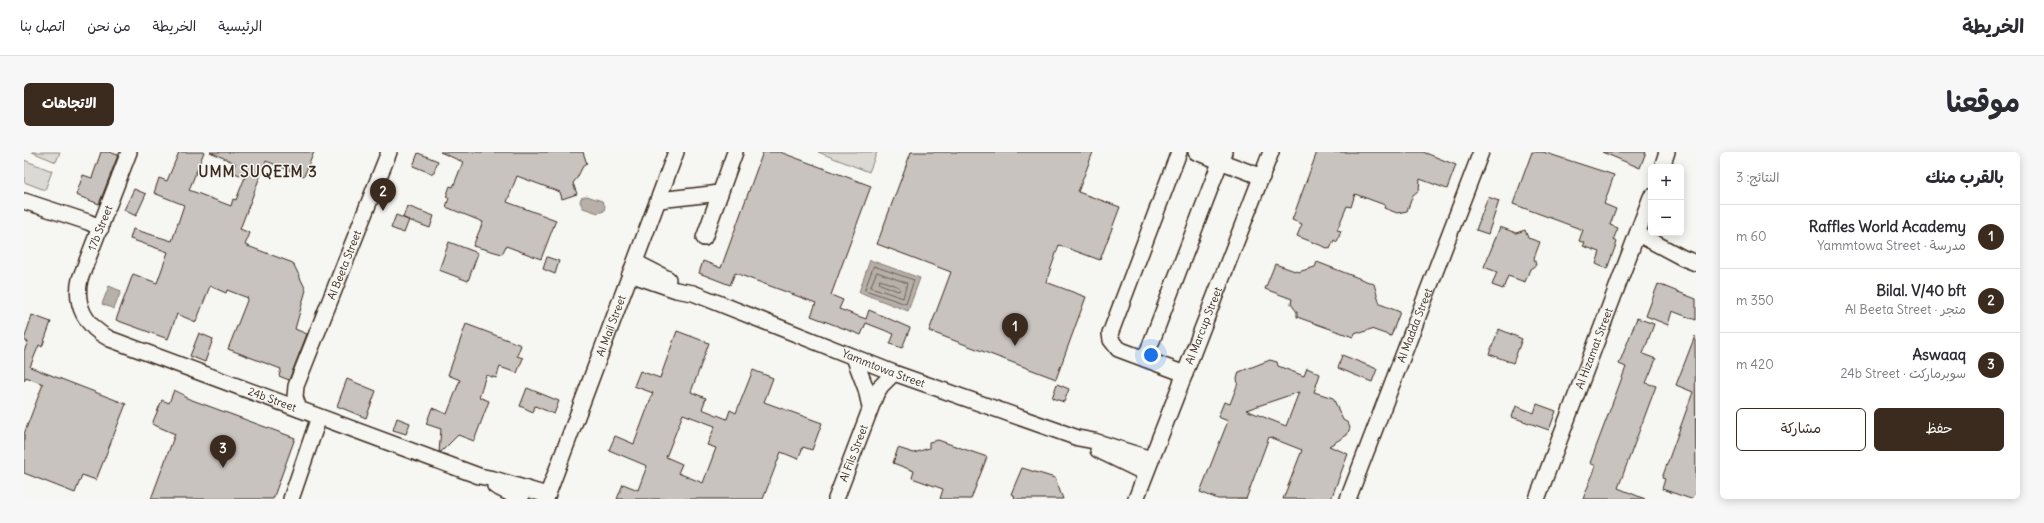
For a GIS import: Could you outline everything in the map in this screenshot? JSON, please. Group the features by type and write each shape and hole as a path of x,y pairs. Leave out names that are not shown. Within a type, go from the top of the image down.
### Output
{"street":[{"name":"17b Street","path":"80,306 78,288 80,278 101,228 129,152"},
{"name":"Al Beeta Street","path":"299,410 296,402 295,391 299,378 389,152"},
{"name":"Al Mail Street","path":"546,497 676,152"},
{"path":"704,238 735,152"},
{"path":"1179,152 1110,334 1111,340 1118,349 1185,374"},
{"path":"1196,152 1222,156 1262,176"},
{"name":"Al Marcup Street","path":"1136,499 1271,152"},
{"name":"Al Madda Street","path":"1348,499 1481,152"},
{"path":"1663,164 1667,152"},
{"path":"1145,359 1222,156"},
{"path":"659,200 720,194"},
{"name":"Al Hizamat Street","path":"1537,499 1650,200"},
{"path":"24,201 88,222 101,228"},
{"path":"1636,240 1668,256 1689,260"},
{"name":"Yammtowa Street","path":"632,268 691,293 894,373 1078,438 1101,452 1148,466"},
{"name":"24b Street","path":"80,306 88,322 102,335 299,410 479,476 521,499"},
{"path":"854,357 866,389 870,407"},
{"name":"Al Fils Street","path":"836,499 870,407 878,390 894,373"},
{"path":"263,396 286,389 299,378"},
{"path":"291,499 319,417"},
{"name":"24b Street","path":"479,476 494,479 546,497"}],"shaded area":[{"path":"32,152 60,152 56,162"},
{"path":"818,152 877,152 869,172"},
{"path":"24,160 52,171 45,190 24,182"}],"water":[{"path":"587,196 602,201 605,206 604,211 598,213 583,208 580,202 581,198"},
{"path":"870,260 920,278 908,311 859,292"},
{"path":"109,286 121,291 114,309 102,304"}],"building":[{"path":"101,152 109,152 118,155 99,204 76,195 83,175 92,178"},
{"path":"179,152 204,152 189,190 231,206 233,199 236,200 245,177 232,172 235,163 210,152 314,152 304,176 266,161 240,229 250,233 245,245 293,263 306,290 295,329 307,334 289,380 279,376 281,369 228,349 248,298 227,290 226,293 210,286 196,322 177,314 168,339 116,320 133,274 157,283 168,252 130,239 133,229 172,241 184,205 154,193 159,178 167,181"},
{"path":"440,152 583,152 587,164 583,166 573,183 577,194 562,199 560,192 517,176 507,202 556,220 541,259 506,246 502,254 473,246 483,222 446,207 449,198 446,197 450,186 453,187 463,162"},
{"path":"763,152 780,152 871,186 831,295 843,300 839,309 866,319 869,310 910,328 902,348 890,344 894,334 866,323 861,335 811,316 816,303 735,273 730,285 699,273 703,261 721,268"},
{"path":"911,152 1093,152 1078,192 1120,207 1100,260 1059,245 1046,282 1086,297 1056,379 929,331 951,272 877,244"},
{"path":"1317,152 1423,152 1456,165 1447,189 1420,179 1419,190 1413,195 1407,211 1397,213 1384,208 1385,205 1355,194 1351,207 1347,206 1337,230 1341,231 1337,242 1334,240 1330,249 1297,236 1302,224 1292,220"},
{"path":"1532,152 1543,152 1614,175 1604,204 1616,209 1610,225 1618,228 1613,240 1617,242 1607,269 1596,264 1600,252 1583,246 1585,243 1579,241 1583,230 1513,204"},
{"path":"1602,152 1646,152 1640,168"},
{"path":"418,153 438,161 433,174 413,166"},
{"path":"134,189 146,194 136,216 124,210"},
{"path":"1488,197 1499,201 1488,234 1476,230"},
{"path":"407,206 434,216 430,228 403,218"},
{"path":"396,215 409,220 404,233 391,228"},
{"path":"1500,227 1516,233 1525,230 1528,238 1540,242 1534,258 1536,265 1530,269 1525,282 1508,276 1503,289 1492,285 1497,272 1484,267"},
{"path":"449,242 478,253 468,281 439,270"},
{"path":"547,257 559,261 555,274 543,269"},
{"path":"1317,262 1374,284 1380,304 1400,312 1391,336 1371,329 1361,333 1356,332 1353,337 1297,317 1297,312 1291,304 1292,299 1265,289 1275,264 1298,272 1315,267"},
{"path":"1658,284 1696,299 1696,320 1672,311 1668,325 1646,316"},
{"path":"32,315 51,322 42,347 39,345 30,367 126,404 96,480 82,475 75,493 24,473 24,434 43,384 26,377 24,381 24,351 28,342 24,340"},
{"path":"1637,318 1654,324 1643,354 1656,359 1646,383 1656,386 1618,488 1645,499 1583,499 1596,466 1590,463 1626,367 1619,364"},
{"path":"466,324 521,345 517,356 523,358 517,373 500,367 496,378 486,375 479,397 489,401 474,441 458,435 441,452 439,452 441,429 426,424 432,408 447,414 460,380 448,375"},
{"path":"1499,329 1522,339 1513,363 1489,354"},
{"path":"677,331 709,343 691,392 706,398 702,409 727,419 730,410 736,413 753,370 773,378 764,402 822,423 812,450 803,447 798,459 781,452 763,499 617,499 623,484 638,490 647,466 609,450 615,436 634,444 653,393 634,386 640,371 660,378","holes":["683,414 715,426 707,445 716,448 703,483 678,473 682,464 666,457"]},
{"path":"199,333 213,339 205,362 190,356"},
{"path":"1695,336 1696,499 1691,499 1662,489 1665,479 1662,478 1693,392 1676,385"},
{"path":"1342,355 1377,369 1372,382 1338,368"},
{"path":"1270,360 1277,362 1278,366 1304,376 1307,368 1320,374 1314,392 1333,398 1343,420 1348,423 1350,428 1347,435 1329,446 1348,454 1331,499 1283,499 1302,450 1269,437 1246,499 1218,499 1200,492 1228,421 1218,417 1224,402 1230,404 1238,383 1237,379 1239,372","holes":["1299,392 1286,426 1246,410"]},
{"path":"347,379 376,391 366,418 337,406"},
{"path":"1057,384 1069,389 1064,402 1052,398"},
{"path":"527,388 559,401 554,414 535,406 533,412 520,406"},
{"path":"174,390 184,395 184,397 295,438 273,499 151,499 175,434 152,424 162,400 169,403"},
{"path":"1537,404 1556,411 1549,430 1512,417 1516,406 1534,413"},
{"path":"397,418 410,423 406,434 393,430"},
{"path":"938,440 987,457 971,499 940,499 943,489 912,478 914,471 893,463 898,448 914,453 929,448 929,442"},
{"path":"1022,468 1055,478 1063,499 1014,499 1015,496 1011,494"}],"place":[{"name":"Bilal. V/40 bft","path":"383,211"},
{"name":"Raffles World Academy","path":"1015,346"},
{"name":"Aswaaq","path":"223,468"}],"district":[{"name":"UMM SUQEIM 3","path":"258,172"}]}
